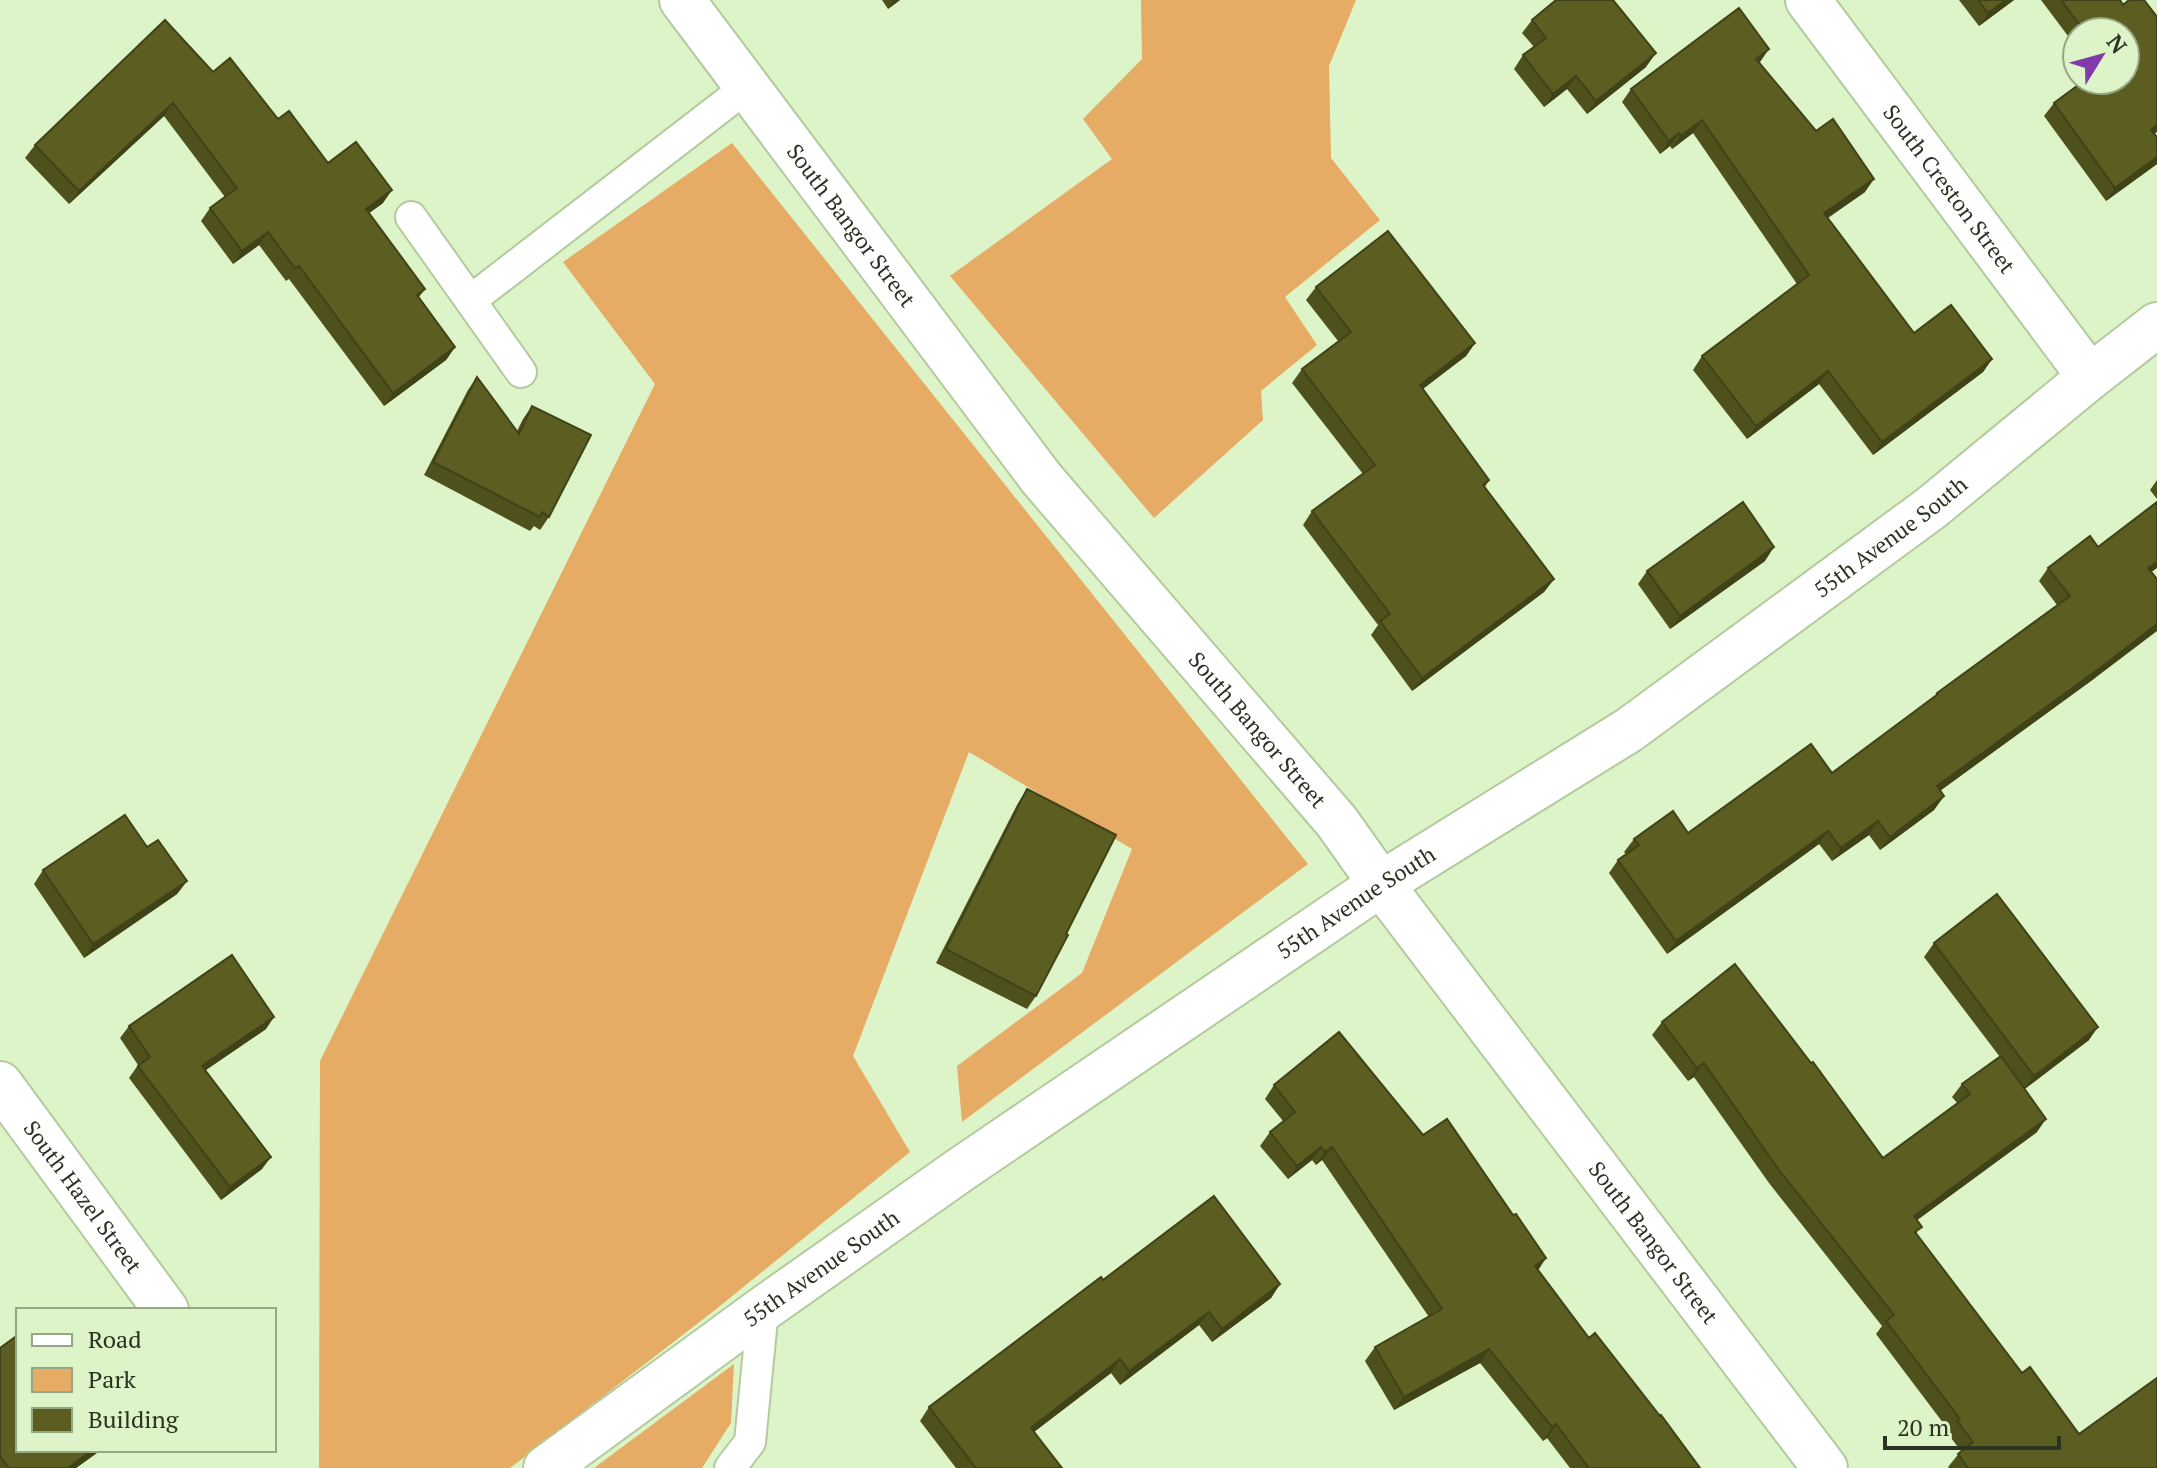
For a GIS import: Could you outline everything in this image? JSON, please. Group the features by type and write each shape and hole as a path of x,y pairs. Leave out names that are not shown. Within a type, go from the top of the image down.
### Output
{"street":[{"name":"South Bangor Street","path":"682,0 1041,478 1337,822 1825,1468"},
{"name":"South Creston Street","path":"1808,0 2090,377"},
{"name":"55th Avenue South","path":"546,1468 960,1170 1381,884 1629,730 1931,508 2157,325"},
{"name":"South Hazel Street","path":"0,1084 165,1308"}],"lane":[{"path":"471,300 747,87"},
{"path":"411,217 521,372"},
{"path":"730,1468 750,1442 763,1309"}],"green space":[{"path":"1141,0 1356,0 1329,66 1331,158 1380,220 1285,297 1317,345 1261,391 1263,420 1154,518 950,276 1112,159 1083,119 1142,59"},
{"path":"732,143 1308,864 962,1122 957,1066 1082,973 1132,849 969,752 853,1056 910,1152 715,1310 510,1468 319,1468 320,1061 655,384 563,262"},
{"path":"734,1364 731,1423 702,1468 594,1468"}],"building":[{"path":"1556,0 1613,0 1656,53 1596,101 1576,76 1553,94 1523,55 1546,38 1532,20"},
{"path":"1978,0 2006,0 1988,13"},
{"path":"2061,0 2120,0 2123,5 2129,0 2144,0 2157,17 2157,125 2151,130 2157,137 2157,157 2115,188 2054,103 2063,96 2141,96 2141,16 2073,16"},
{"path":"1739,8 1769,49 1756,59 1816,131 1833,119 1874,179 1824,213 1914,333 1951,305 1992,359 1882,442 1828,371 1756,426 1702,356 1809,275 1702,120 1669,141 1631,89"},
{"path":"165,20 213,72 230,58 278,119 289,111 328,163 356,142 392,190 366,209 425,289 417,295 455,347 393,393 299,266 295,268 268,232 242,251 210,208 237,188 173,103 79,191 35,145"},
{"path":"1388,231 1475,343 1420,385 1489,480 1483,485 1554,579 1422,678 1380,621 1390,614 1312,511 1375,465 1302,369 1351,332 1316,287"},
{"path":"477,377 519,434 532,406 591,435 549,517 542,512 540,517 433,462"},
{"path":"1743,502 1774,547 1680,616 1647,571"},
{"path":"2157,502 2157,562 2148,568 2157,579 2157,624 1937,786 1944,796 1890,837 1878,821 1841,848 1828,831 1676,941 1618,860 1639,845 1634,839 1673,811 1688,833 1811,744 1832,773 2070,596 2048,568 2090,536 2098,547"},
{"path":"1027,789 1116,835 1036,996 946,949"},
{"path":"125,815 147,847 158,840 187,881 93,944 43,870"},
{"path":"1997,894 2098,1027 2034,1076 1934,943"},
{"path":"232,955 274,1017 202,1066 271,1157 230,1187 138,1066 150,1057 129,1026"},
{"path":"1735,964 1813,1062 1883,1158 1970,1094 1962,1084 2001,1056 2046,1119 1914,1216 1922,1227 1915,1232 2022,1373 2030,1367 2079,1434 2157,1378 2157,1468 1968,1468 1958,1454 1973,1442 1957,1421 1960,1419 1886,1321 1894,1315 1779,1170 1704,1063 1697,1068 1662,1022"},
{"path":"1339,1032 1423,1135 1447,1119 1546,1258 1535,1266 1589,1338 1595,1333 1700,1468 1589,1468 1556,1424 1552,1427 1489,1349 1404,1397 1375,1347 1442,1309 1332,1147 1325,1152 1321,1147 1297,1166 1270,1132 1295,1112 1274,1085"},
{"path":"1214,1196 1280,1284 1222,1329 1209,1312 1129,1371 1120,1359 1031,1428 1062,1468 976,1468 929,1407"},
{"path":"16,1336 16,1452 89,1452 68,1468 9,1468 0,1456 0,1348"}]}
